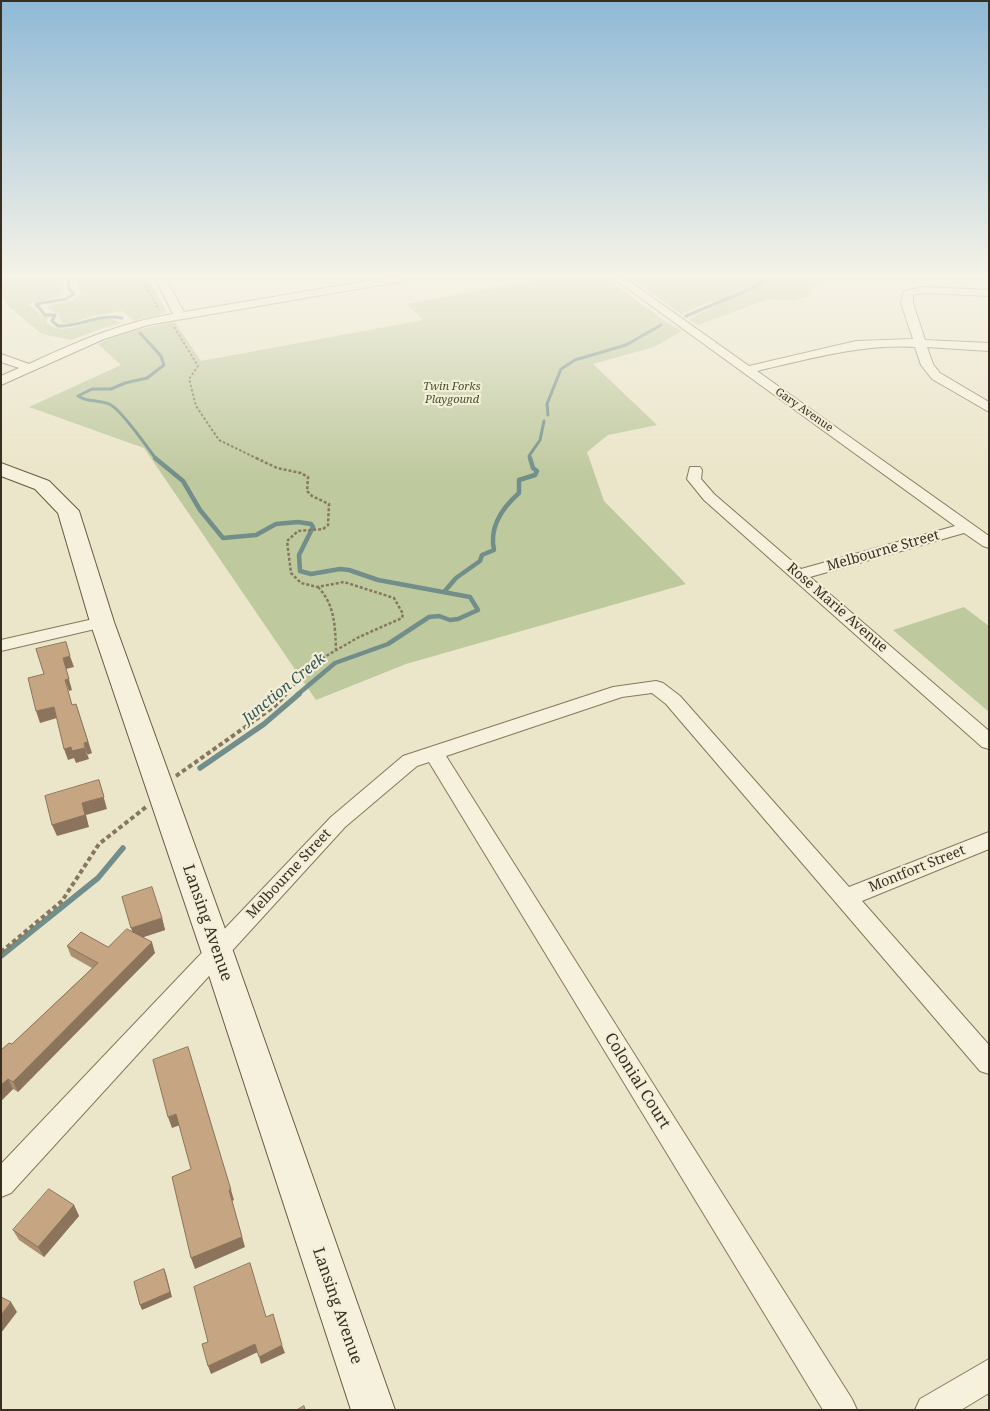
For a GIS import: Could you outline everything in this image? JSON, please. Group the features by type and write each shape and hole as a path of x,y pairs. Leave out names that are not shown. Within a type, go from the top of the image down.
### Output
{"street":[{"path":"1,381 84,344"},
{"name":"Gary Avenue","path":"710,344 989,543"},
{"path":"747,370 856,345 893,344"},
{"path":"920,344 927,365 936,376 989,408"},
{"path":"935,344 989,347"},
{"path":"1,358 30,368"},
{"name":"Lansing Avenue","path":"1,469 42,485 68,511 102,622 217,951 372,1410"},
{"name":"Rose Marie Avenue","path":"695,470 694,479 709,497 989,742"},
{"name":"Melbourne Street","path":"800,575 967,527"},
{"path":"1,646 102,622"},
{"name":"Melbourne Street","path":"1,1184 338,822 410,760 433,752 620,691 656,687 673,700 846,898"},
{"name":"Colonial Court","path":"433,752 841,1410"},
{"name":"Montfort Street","path":"846,898 989,840"},
{"path":"846,898 989,1063"},
{"path":"931,1410 989,1375"}],"path":[{"path":"1,952 62,901 99,844 162,793 173,778 275,706 314,663 358,636 402,618 404,614 394,598 344,582 318,587 301,583 291,573 287,541 298,531 323,529 328,525 329,504 312,496 307,491 308,477 301,473 277,468 220,440 196,406 189,379 198,366 187,344"},
{"path":"318,587 326,595 333,609 336,650"}],"green space":[{"name":"Twin Forks Playgound","path":"98,344 190,344 201,361 294,344 660,344 593,364 657,425 608,435 587,452 604,501 686,584 406,664 316,700 144,448 29,407 121,365"},
{"path":"964,607 989,626 989,712 893,630"}],"building":[{"path":"66,642 70,656 63,658 69,679 65,680 72,705 76,704 88,742 84,743 85,748 72,751 71,747 64,749 54,707 36,711 28,678 44,674 36,649"},
{"path":"99,780 104,797 82,803 85,815 52,825 45,796"},
{"path":"152,887 162,918 131,928 122,897"},
{"path":"127,929 152,942 13,1082 8,1079 1,1085 1,1050 9,1043 12,1044 98,963 67,946 81,932 108,947"},
{"path":"188,1047 231,1190 229,1190 242,1237 191,1258 172,1177 191,1169 176,1114 168,1117 153,1060"},
{"path":"49,1189 74,1205 38,1247 13,1230"},
{"path":"250,1263 266,1317 273,1314 282,1345 259,1357 255,1344 208,1366 202,1344 208,1342 194,1287"},
{"path":"164,1269 170,1292 140,1305 134,1282"},
{"path":"1,1297 11,1302 1,1315"},
{"path":"304,1406 305,1410 297,1410"}],"waterway":[{"path":"150,344 161,356 164,365 147,378 125,383 111,389 92,389 78,396 86,400 107,403 116,409 135,430 156,459"},
{"name":"Junction Creek","path":"548,415 547,404 561,369 575,360 628,344"},
{"name":"Junction Creek","path":"530,459 529,456 540,440 544,421"},
{"name":"Junction Creek","path":"444,592 456,578 480,561 482,555 494,550 493,534 498,518 519,493 519,480 535,475 537,471 533,468 530,458"},
{"path":"156,459 183,481 200,510 223,538 256,535 276,524 298,522 311,524 313,527 299,555 300,571 311,574 340,569 349,570 378,580 470,597 478,610 458,619 450,620 439,616 429,617 388,644 335,663 297,695"},
{"name":"Junction Creek","path":"200,768 264,724 299,694"},
{"name":"Junction Creek","path":"1,956 98,878 123,848"}]}
